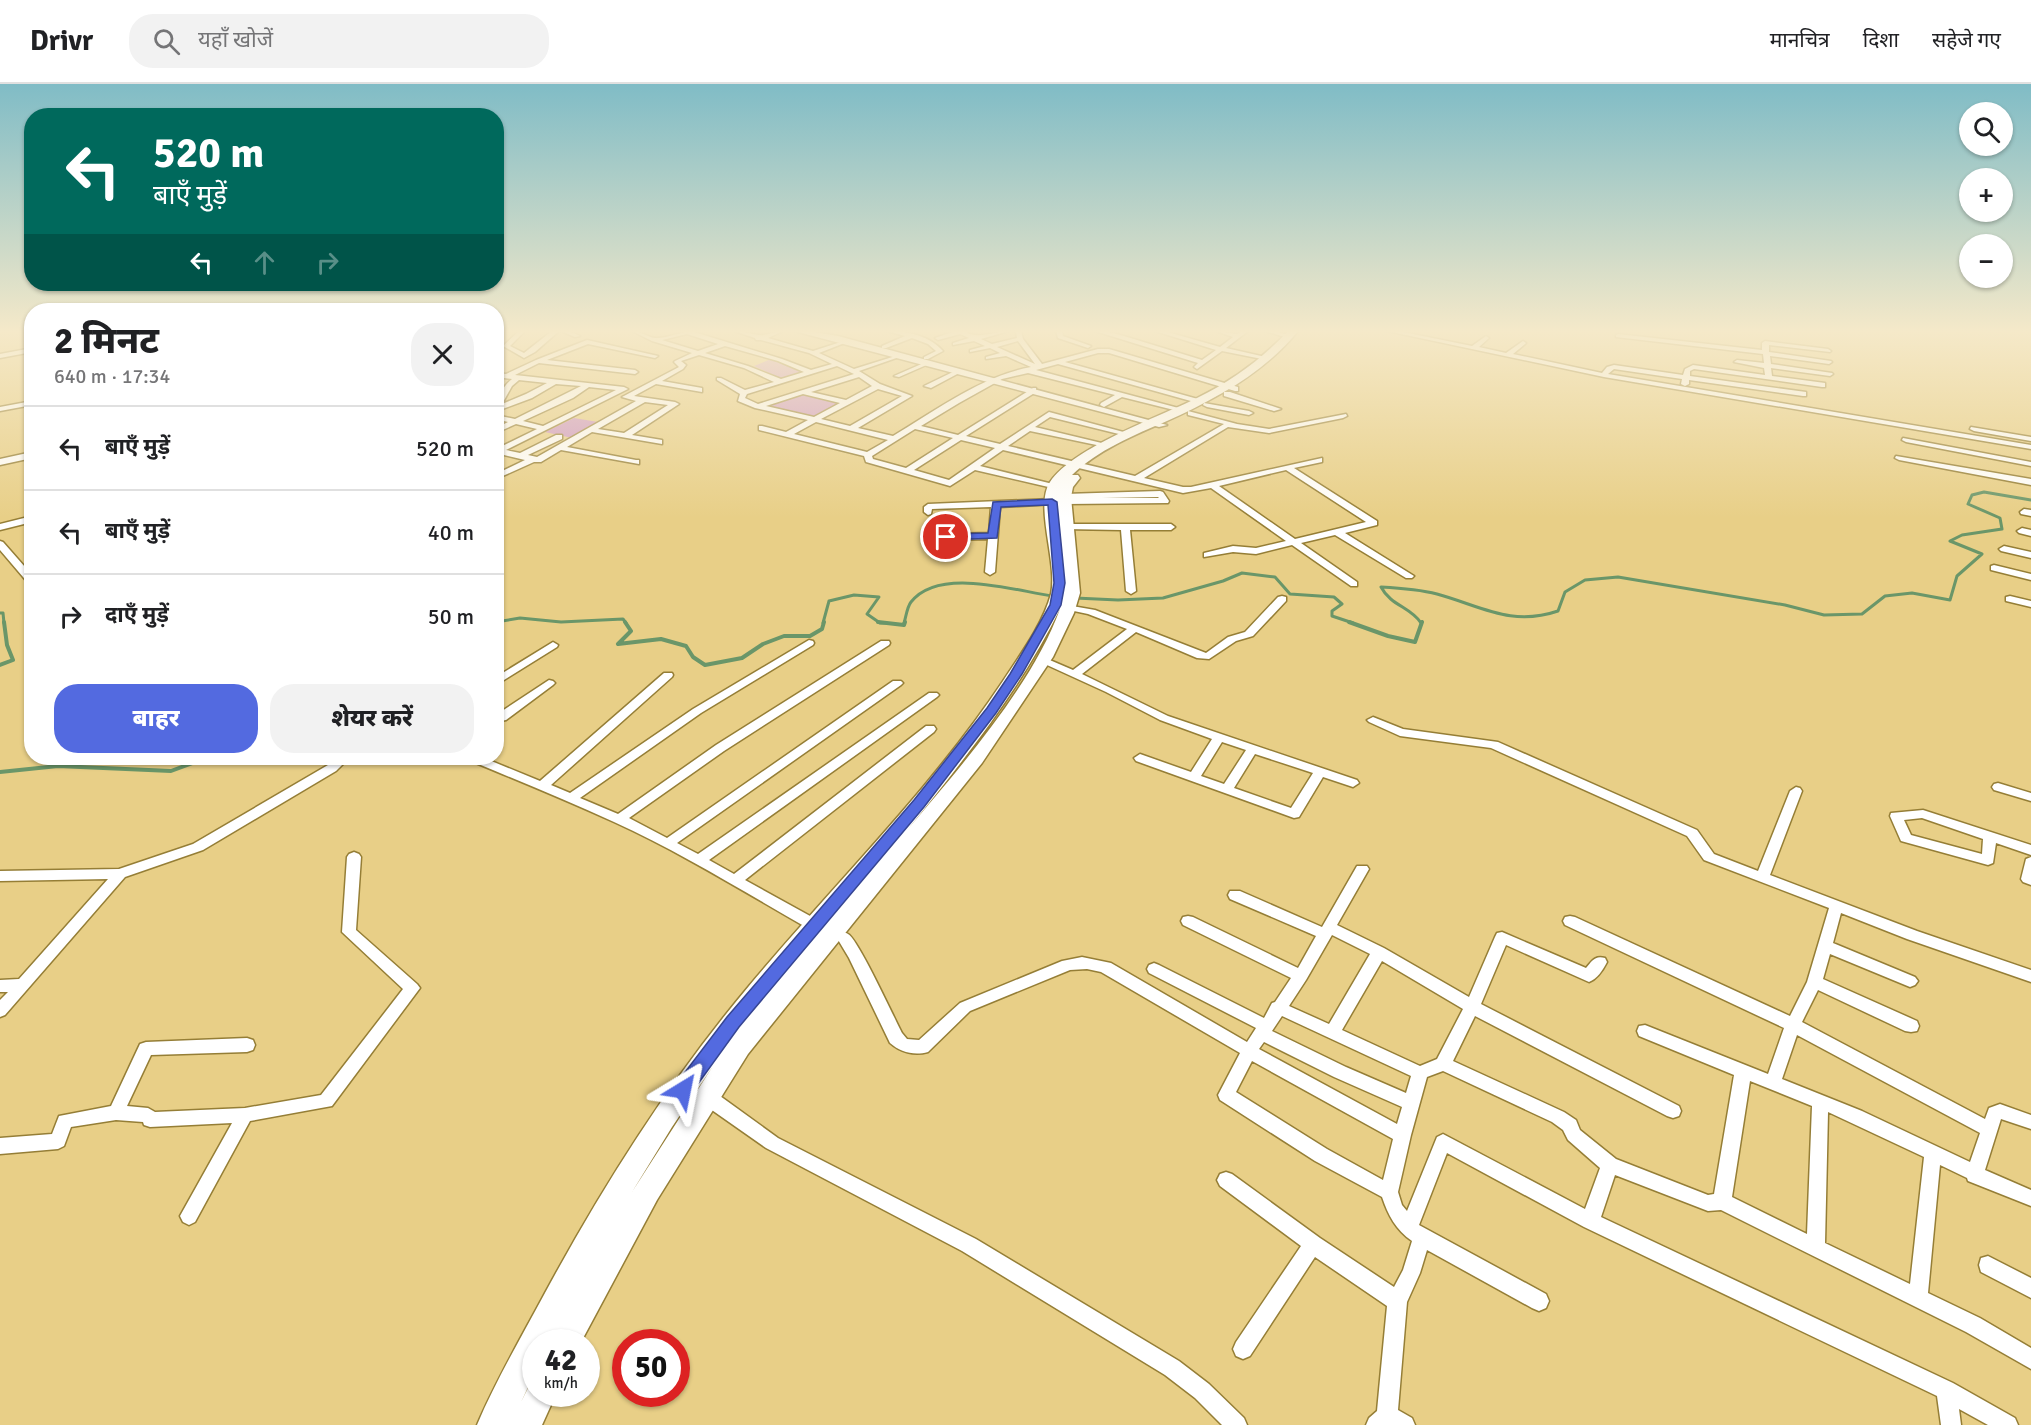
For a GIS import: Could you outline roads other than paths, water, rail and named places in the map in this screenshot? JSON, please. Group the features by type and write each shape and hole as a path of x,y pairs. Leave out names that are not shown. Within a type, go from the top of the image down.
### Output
{"main road":[{"path":"493,1425 592,1234 683,1090 733,1022 919,803 992,710 1064,596 1052,502 1057,482 1116,445 1223,394"},
{"path":"573,1329 625,1228 705,1096 764,1014 976,759 1005,720 1041,660 1064,596 1067,527 1065,499 1072,480 1083,466 1106,445 1126,434 1161,422"},
{"path":"526,1425 535,1407"}],"street":[{"path":"509,394 529,396"},
{"path":"504,406 533,394"},
{"path":"504,427 571,394"},
{"path":"504,448 615,394"},
{"path":"625,436 675,404 626,397 633,394"},
{"path":"744,394 741,399 759,406 895,439"},
{"path":"759,406 798,394"},
{"path":"810,394 845,402"},
{"path":"786,435 862,394"},
{"path":"852,428 911,394 908,394"},
{"path":"762,428 868,455 970,394"},
{"path":"907,471 1028,394"},
{"path":"1046,394 1161,422"},
{"path":"1057,394 1161,422"},
{"path":"1115,394 1269,431 1343,416"},
{"path":"1133,398 1141,394"},
{"path":"1171,394 1249,413"},
{"path":"1239,394 1277,409"},
{"path":"1714,394 2031,447"},
{"path":"1748,394 1748,399"},
{"path":"1104,405 1120,395"},
{"path":"504,452 538,460 643,400"},
{"path":"1056,415 1078,402"},
{"path":"0,409 24,404"},
{"path":"868,455 869,460 950,483 1049,414 1126,434"},
{"path":"504,419 545,429"},
{"path":"1138,478 1227,425 1234,424"},
{"path":"916,427 1183,490 1319,460"},
{"path":"1029,428 1106,445"},
{"path":"1974,429 2031,439"},
{"path":"592,430 659,442"},
{"path":"521,456 559,437"},
{"path":"1906,440 2031,464"},
{"path":"561,448 636,462"},
{"path":"0,462 24,457"},
{"path":"1899,458 2031,482"},
{"path":"504,473 532,459"},
{"path":"974,466 1054,487"},
{"path":"1207,555 1233,549 1256,551 1374,523 1288,468"},
{"path":"1212,485 1354,584"},
{"path":"1160,494 1165,501 1065,499 1160,494"},
{"path":"996,508 928,507 928,512 996,508 1052,502"},
{"path":"990,572 996,508"},
{"path":"0,527 24,521"},
{"path":"1067,527 1171,527"},
{"path":"1125,527 1131,591"},
{"path":"1337,532 1409,576"},
{"path":"946,537 993,536"},
{"path":"0,544 24,572"},
{"path":"2004,549 2031,555"},
{"path":"1994,568 2031,577"},
{"path":"1064,596 1207,657 1232,639 1249,634 1282,599"},
{"path":"2010,599 2031,604"},
{"path":"1075,674 1135,628"},
{"path":"570,799 697,711 809,643"},
{"path":"619,819 720,748 885,643"},
{"path":"504,677 553,645"},
{"path":"1041,660 1075,674 1164,718 1353,783"},
{"path":"542,787 668,675"},
{"path":"667,844 897,683"},
{"path":"504,717 549,684"},
{"path":"699,860 933,695"},
{"path":"1373,720 1400,732 1494,745 1692,833 1710,857 1836,907 2031,976"},
{"path":"735,880 930,729"},
{"path":"1193,778 1219,737"},
{"path":"1226,790 1253,748"},
{"path":"1140,758 1294,814 1320,772"},
{"path":"0,876 120,874 198,847 335,765"},
{"path":"491,765 619,819 699,860 816,926"},
{"path":"1998,787 2031,797"},
{"path":"1762,878 1796,791"},
{"path":"1990,836 1988,860 1906,838 1896,816 1923,814 1990,836 2031,850"},
{"path":"0,1146 58,1141 65,1121 116,1113 148,1115 150,1120 245,1115 326,1101 412,988 349,932 354,857"},
{"path":"2031,862 2028,879 2031,880"},
{"path":"1362,869 1301,975 1249,1051 1226,1095 1321,1155 1389,1192"},
{"path":"0,1011 120,874"},
{"path":"1235,895 1380,952 1472,1006 1673,1111"},
{"path":"1773,1082 1793,1024 1815,982 1836,907"},
{"path":"1188,921 1301,975"},
{"path":"1570,921 1793,1024 1989,1130"},
{"path":"1277,1007 1420,1073 1443,1064 1472,1006 1502,937 1589,976 1600,962"},
{"path":"844,938 896,1038 903,1045 922,1047 957,1013 975,1002 1081,962 1106,967 1249,1051 1402,1135"},
{"path":"1826,946 1910,981"},
{"path":"1332,1032 1380,952"},
{"path":"1154,969 1340,1072 1411,1103"},
{"path":"1815,982 1911,1026"},
{"path":"0,986 22,985"},
{"path":"1645,1031 1702,1057 1773,1082 1887,1130 1974,1175 2031,1198"},
{"path":"116,1113 146,1049 246,1045"},
{"path":"1443,1064 1558,1117 1570,1125 1574,1135 1610,1165 1708,1203 1722,1202 1972,1325 2031,1359"},
{"path":"1722,1202 1743,1072"},
{"path":"1420,1073 1389,1192 1395,1210 1415,1233 1539,1301"},
{"path":"705,1096 722,1106 749,1130 969,1245 1172,1368 1202,1391 1237,1425"},
{"path":"1816,1248 1820,1102"},
{"path":"1974,1175 1995,1113 2000,1111 2031,1122"},
{"path":"189,1216 245,1115"},
{"path":"1389,1422 1397,1301 1411,1273 1415,1233 1443,1142 1590,1221 1946,1390 2008,1425"},
{"path":"1918,1298 1933,1154"},
{"path":"1590,1221 1610,1165"},
{"path":"1226,1180 1313,1244 1397,1301"},
{"path":"1243,1349 1313,1244"},
{"path":"1988,1265 2031,1288"},
{"path":"1946,1390 1951,1425"}],"waterway":[{"path":"1421,623 1412,613 1390,598 1381,587 1430,592 1496,613 1525,617 1558,611 1565,592 1585,580 1618,577 1785,605 1824,615 1862,614 1885,596 1912,593 1950,600 1957,576 1982,554 1950,541 1962,535 2002,529 2000,518 1968,504 1972,495 1984,492 2031,500"},
{"path":"1075,598 1118,600 1163,598 1223,581 1242,573 1275,577 1290,594 1334,597 1342,604 1332,611 1332,616 1353,623"},
{"path":"904,623 911,602 924,591 940,585 958,583 999,586 1053,596"},
{"path":"823,623 829,601 854,595 879,597 867,614 879,622"},
{"path":"0,613 3,613 4,623"},
{"path":"504,621 520,618 561,622 623,619 626,623"},
{"path":"0,665 13,660 7,645 4,622"},
{"path":"625,622 631,631 618,644 661,639 686,646 693,657 705,665 742,658 763,644 784,636 810,636 822,629 824,622"},
{"path":"879,622 904,625 905,622"},
{"path":"879,622 885,623"},
{"path":"1349,622 1388,636 1415,642 1422,622"},
{"path":"0,772 58,766 171,771 187,765"}]}
